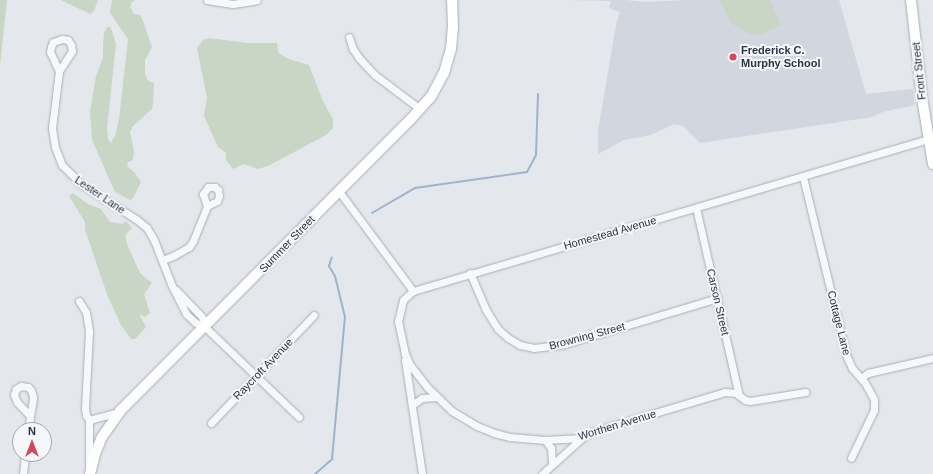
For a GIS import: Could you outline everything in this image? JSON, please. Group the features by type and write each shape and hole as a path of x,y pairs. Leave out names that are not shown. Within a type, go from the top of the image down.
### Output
{"street":[{"path":"207,0 233,4 257,0"},
{"name":"Summer Street","path":"90,474 95,454 102,437 120,411 420,109 438,85 448,60 453,38 452,0"},
{"name":"Front Street","path":"911,0 928,139 933,164"},
{"path":"349,36 353,49 359,58 375,75 420,109"},
{"name":"Lester Lane","path":"59,70 52,128 58,158 69,173 81,184 136,219 147,228 163,260 172,286 186,314 196,323 204,327 299,417"},
{"name":"Homestead Avenue","path":"413,291 928,139"},
{"name":"Cottage Lane","path":"803,177 846,355 852,368 870,389 875,404 874,410 851,458"},
{"path":"338,190 413,291"},
{"path":"163,260 175,256 189,247 193,241 207,206"},
{"name":"Carson Street","path":"696,208 739,395"},
{"name":"Browning Street","path":"470,273 486,310 498,329 508,338 520,345 534,348 565,344 717,298"},
{"name":"Worthen Avenue","path":"413,291 403,300 399,313 399,330 405,354 417,375 436,397 452,411 477,426 510,437 545,440 584,436 598,430 725,392 736,393 745,400 756,401 805,392"},
{"path":"80,301 86,312 89,325 85,408 86,415 89,420 90,474"},
{"name":"Raycroft Avenue","path":"211,423 314,315"},
{"path":"405,354 422,474"},
{"path":"861,378 873,372 933,358"},
{"path":"412,405 422,398 436,397"},
{"path":"89,420 120,411"},
{"path":"28,422 29,414"},
{"path":"542,474 584,436"},
{"path":"545,440 551,448 552,464"},
{"path":"23,474 24,462"}],"shaded area":[{"name":"Frederick C. Murphy School","path":"566,0 625,0 646,2 687,0 839,0 866,94 913,89 915,105 883,112 872,117 700,143 683,126 674,124 651,135 624,140 598,154 598,131 616,25 620,12 609,8 611,1"}],"green space":[{"path":"0,0 7,0 0,66"},
{"path":"61,0 98,0 94,11 90,14"},
{"path":"112,0 135,0 132,2 130,7 134,14 140,15 152,47 145,60 145,74 147,80 154,83 152,109 133,126 130,132 134,151 133,160 128,162 127,166 135,173 141,182 133,198 130,200 115,192 92,140 90,111 96,76 103,58 104,33 107,27 110,27 116,44 107,128 108,139 111,143 115,136 119,119 128,39 110,13"},
{"path":"720,0 770,0 781,25 762,34 750,34 735,26 730,20"},
{"path":"209,38 247,43 277,43 278,52 283,56 309,65 323,101 333,119 333,128 326,135 268,166 258,169 244,164 233,169 226,160 226,153 218,147 204,116 207,98 197,48 203,40"},
{"path":"73,193 88,204 101,209 110,222 123,224 126,221 132,228 125,235 127,244 140,273 152,283 144,294 150,313 145,317 139,314 146,327 135,339 131,339 121,325 108,297 85,230 85,222 69,196"}],"waterway":[{"path":"372,213 415,188 527,172 536,155 538,94"},
{"path":"315,474 332,459 345,317 335,276 329,266 332,257"}],"place":[{"name":"Frederick C. Murphy School","path":"733,57"}]}
